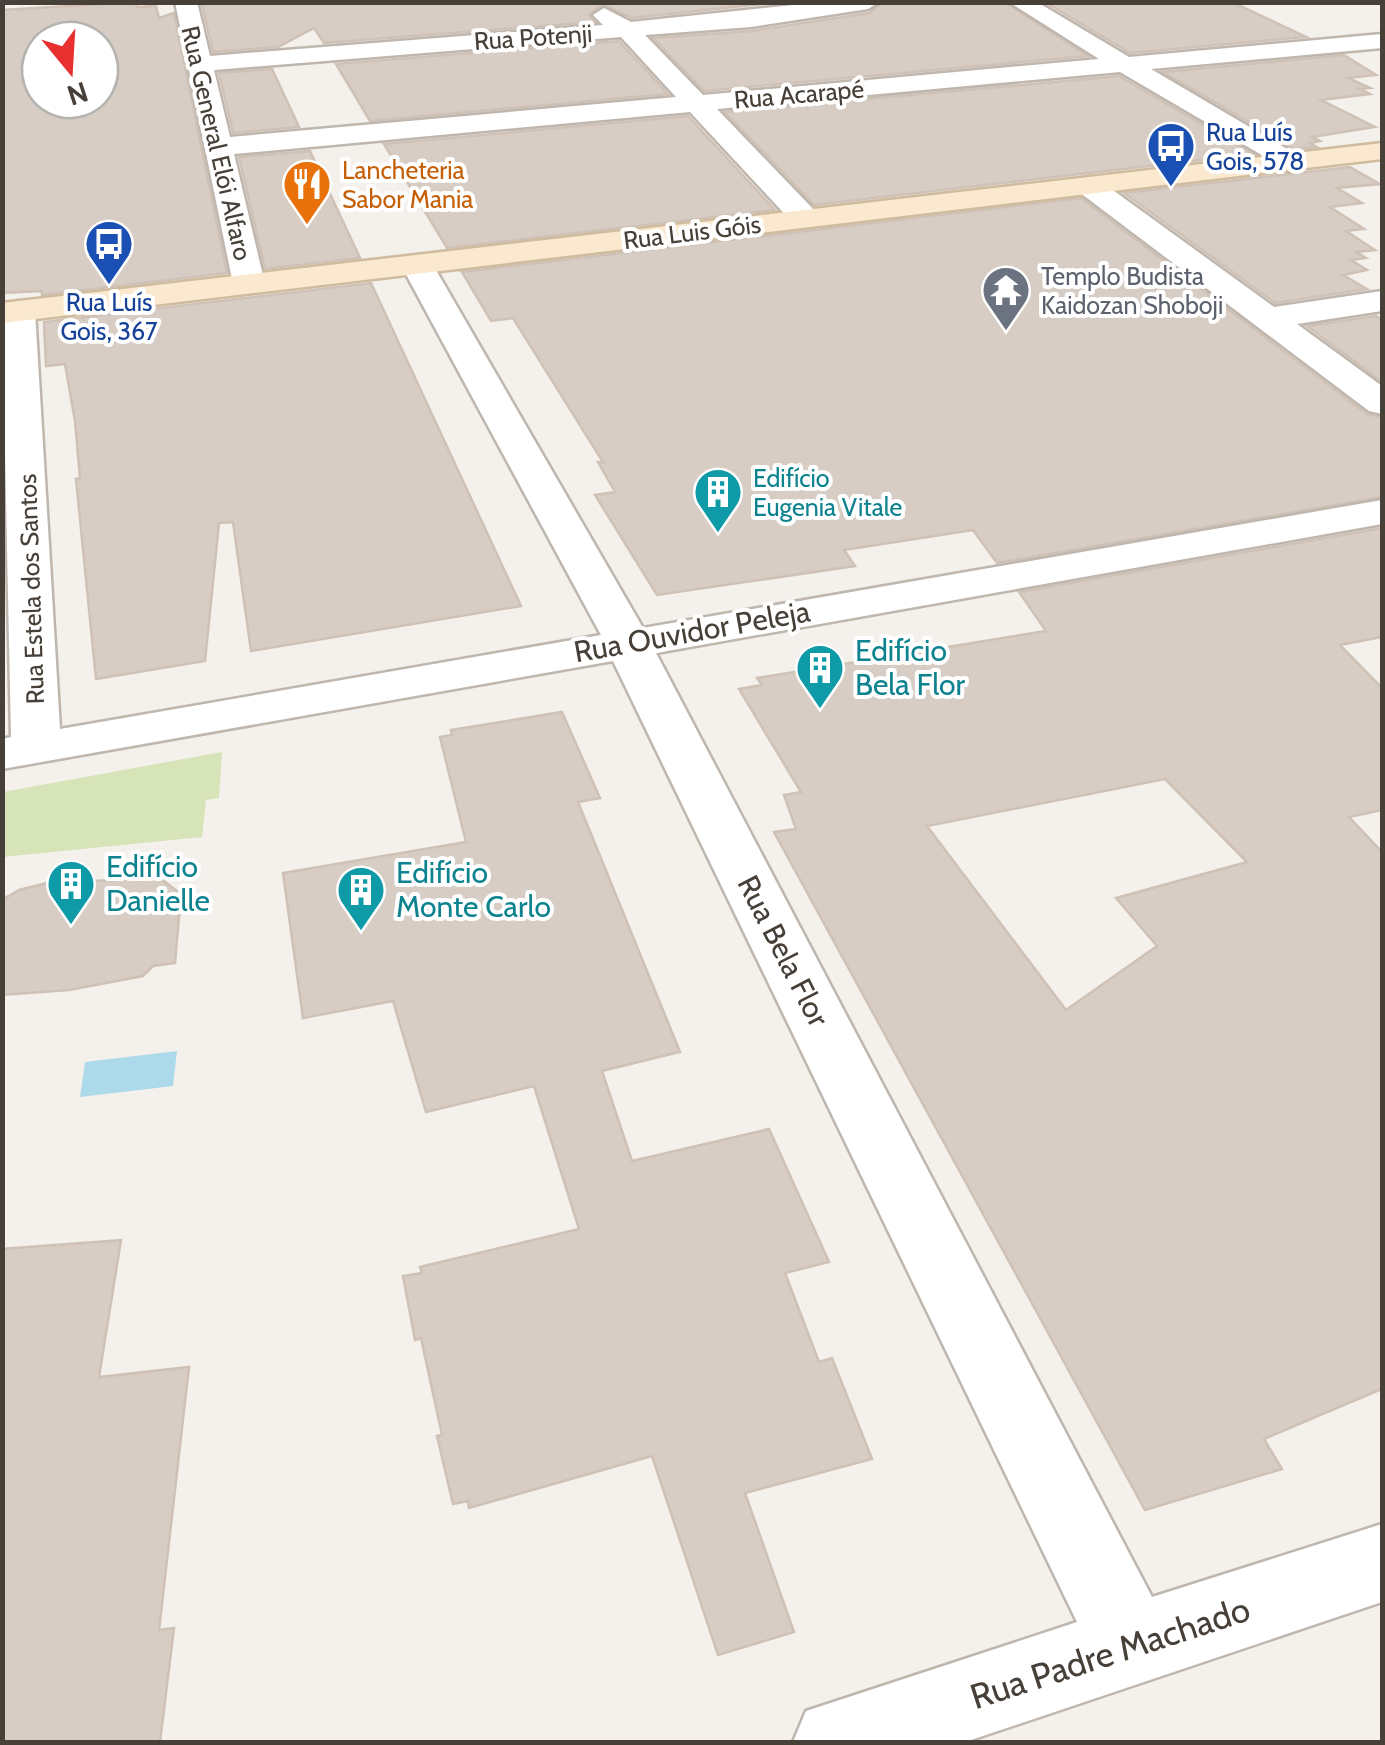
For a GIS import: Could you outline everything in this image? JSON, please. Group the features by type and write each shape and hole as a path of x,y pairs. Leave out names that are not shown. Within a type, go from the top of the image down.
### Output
{"street":[{"name":"Rua General Elói Alfaro","path":"186,2 249,284"},
{"path":"579,2 627,30 806,218"},
{"name":"Rua Potenji","path":"197,64 785,16 868,2"},
{"path":"1020,2 1289,162"},
{"name":"Rua Acarapé","path":"216,147 1382,41"},
{"name":"Rua Luis Góis","path":"10,312 1382,152"},
{"path":"1088,186 1382,403"},
{"name":"Rua Bela Flor","path":"417,265 627,643 1132,1646"},
{"path":"1267,318 1382,302"},
{"name":"Rua Estela dos Santos","path":"10,312 33,573 19,751"},
{"name":"Rua Ouvidor Peleja","path":"19,751 1382,512"},
{"name":"Rua Padre Machado","path":"837,1742 1382,1564"}],"green space":[{"path":"222,752 219,798 206,800 202,837 3,857 3,792"}],"water":[{"path":"177,1051 173,1086 80,1097 85,1062"}],"building":[{"path":"137,2 137,7 156,6 159,18 174,13 227,273 42,295 42,291 2,293 2,10"},
{"path":"780,2 632,18 602,5 589,15 595,22 324,43 314,28 278,47 213,52 202,5"},
{"path":"883,2 1005,2 1088,56 704,91 653,38 751,31 869,13"},
{"path":"1045,2 1232,2 1306,37 1130,53"},
{"path":"619,41 668,94 370,121 336,64"},
{"path":"1344,55 1376,75 1348,78 1370,88 1360,89 1370,94 1321,100 1375,127 1312,137 1320,141 1310,143 1317,147 1295,149 1163,72"},
{"path":"272,69 299,127 233,133 219,73"},
{"path":"1119,76 1253,154 814,205 725,112"},
{"path":"688,116 775,210 447,248 384,144"},
{"path":"310,151 360,258 265,269 239,157"},
{"path":"1350,167 1380,184 1337,188 1362,203 1330,207 1364,229 1346,231 1375,250 1356,252 1366,258 1351,260 1367,270 1343,275 1367,289 1275,303 1124,193"},
{"path":"1081,198 1367,414 1382,417 1382,497 997,563 973,530 844,550 855,566 657,595 595,495 615,492 598,462 603,462 513,318 491,321 462,272"},
{"path":"371,283 521,606 251,651 233,522 219,523 205,661 96,679 76,479 80,478 75,421 65,364 46,366 44,322"},
{"path":"1376,316 1382,320 1382,382 1307,326"},
{"path":"1382,528 1382,637 1340,645 1382,688 1382,810 1349,817 1382,852 1382,1389 1264,1439 1282,1469 1145,1510 774,832 796,829 784,795 801,792 739,689 762,685 757,678 1046,631 1019,592","holes":["1165,779 1247,862 1116,898 1157,946 1066,1010 927,826"]},
{"path":"562,712 600,798 578,802 680,1052 602,1071 632,1161 769,1129 829,1262 785,1273 819,1362 832,1358 872,1459 745,1493 794,1632 718,1655 652,1456 469,1508 468,1501 453,1504 421,1338 415,1340 403,1276 422,1273 420,1267 579,1229 534,1086 426,1112 393,1001 303,1018 283,873 466,842 440,737 452,735 451,730"},
{"name":"Edifício Danielle","path":"160,878 181,894 175,963 153,966 143,976 69,990 2,995 2,900 19,890 47,883"},
{"path":"121,1240 99,1377 189,1367 159,1630 174,1628 160,1742 2,1742 2,1249"}],"place":[{"name":"Rua Luís Gois, 578","path":"1171,188"},
{"name":"Lancheteria Sabor Mania","path":"307,226"},
{"name":"Rua Luís Gois, 367","path":"109,286"},
{"name":"Templo Budista Kaidozan Shoboji","path":"1006,332"},
{"name":"Edifício Eugenia Vitale","path":"718,534"},
{"name":"Edifício Bela Flor","path":"820,710"},
{"name":"Edifício Danielle","path":"71,926"},
{"name":"Edifício Monte Carlo","path":"361,932"}]}
